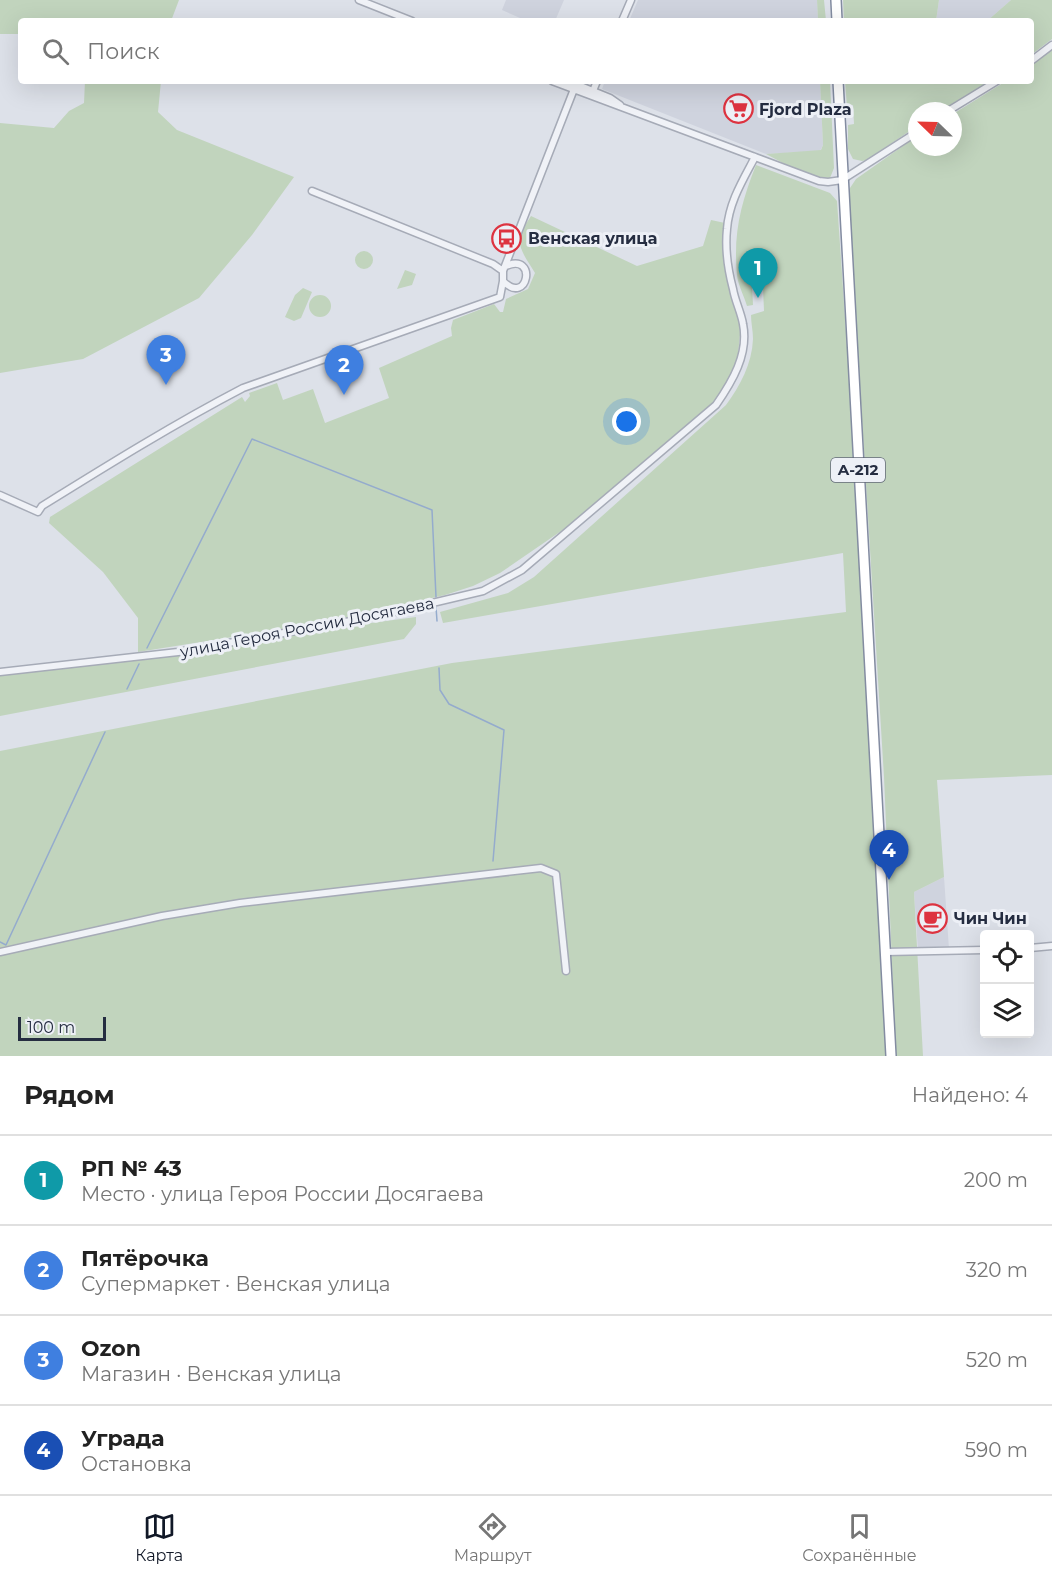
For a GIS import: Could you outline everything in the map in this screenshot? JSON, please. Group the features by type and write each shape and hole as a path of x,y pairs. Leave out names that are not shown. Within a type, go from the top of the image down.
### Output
{"highway":[{"path":"836,0 837,18"},
{"name":"А-212","path":"837,84 891,1056"}],"street":[{"path":"359,0 404,18"},
{"path":"623,18 631,0"},
{"path":"1034,59 1052,45"},
{"path":"564,84 593,91 610,98 620,106"},
{"path":"572,84 611,104 819,181 842,180 908,138"},
{"path":"593,91 596,84"},
{"path":"962,102 992,84"},
{"path":"0,495 38,512 42,506 114,462 243,388 500,297 504,269 511,248 575,87"},
{"name":"улица Героя России Досягаева","path":"0,672 178,652 373,617 483,591 522,570 716,405 732,383 739,365 744,325 732,288 726,250 727,230 730,207 755,156"},
{"path":"312,191 504,269"},
{"path":"503,281 508,287 516,288 523,285 527,278 526,270 521,265 513,263 504,269"},
{"path":"0,952 162,916 240,903 541,868 556,874 566,971"},
{"path":"1034,948 1052,946"},
{"path":"885,952 980,950"}],"shaded area":[{"path":"506,0 564,0 556,18 520,18 502,10"},
{"path":"638,0 817,0 818,18 630,18"},
{"path":"939,0 1011,0 990,18 936,18"},
{"path":"604,84 820,84 823,145 820,151 766,154 602,89"},
{"path":"944,877 949,949 918,950 914,892"}],"green space":[{"path":"0,0 179,0 172,18 18,18 18,34 0,34"},
{"path":"817,0 824,0 826,18 818,18"},
{"path":"843,0 939,0 936,18 844,18"},
{"path":"1011,0 1052,0 1052,39 1034,53 1034,18 990,18"},
{"path":"1052,50 1052,775 937,780 944,877 914,892 923,1056 896,1056 884,777 848,191 856,179 908,142 908,156 962,156 962,108 1001,84 1034,84 1034,62"},
{"path":"85,84 161,84 158,112 177,130 294,177 252,235 199,298 83,359 0,373 0,123 54,128 69,111 84,103"},
{"path":"820,84 830,84 834,168 830,178 823,180 796,170 766,154 821,150 823,145"},
{"path":"845,84 985,84 955,102 908,102 908,132 867,160 862,161 853,159 848,149 848,125 854,124 853,105 847,107"},
{"path":"756,165 830,193 837,201 861,551 886,1056 0,1056 0,751 452,663 846,612 843,553 443,623 440,612 508,593 534,577 726,405 731,398 750,357 753,339 751,315 764,311 763,287 752,287 753,305 747,306 738,279 736,260 739,219"},
{"path":"531,216 637,266 703,246 711,220 725,223 723,244 727,273 741,326 737,363 730,382 714,404 567,527 500,573 473,586 445,595 321,623 138,652 138,618 103,572 49,523 50,517 242,397 245,402 250,396 249,393 277,383 283,400 313,389 325,423 389,398 379,368 452,336 453,320 494,304 500,312 503,312 506,299 528,289 535,273 523,253 520,237"},
{"path":"364,251 372,256 373,260 368,268 364,269 356,264 355,260 360,252"},
{"path":"405,270 416,274 412,285 397,289"},
{"path":"303,288 312,292 301,318 294,321 285,317 295,295"},
{"path":"316,295 324,295 331,302 331,310 324,317 316,317 309,310 309,302"},
{"path":"416,617 416,624 404,639 0,716 0,672"}],"waterway":[{"path":"147,648 252,439 432,510 436,597"},
{"path":"436,607 437,621"},
{"path":"127,689 139,664"},
{"path":"439,668 440,690 449,704 504,730 493,861"},
{"path":"0,942 6,945 105,732"}],"place":[{"name":"Fjord Plaza","path":"738,109"},
{"name":"Венская улица","path":"507,238"},
{"name":"РП № 43","path":"758,298"},
{"name":"Ozon","path":"166,385"},
{"name":"Пятёрочка","path":"344,395"},
{"name":"Уграда","path":"889,880"},
{"name":"Чин Чин","path":"933,918"}]}
